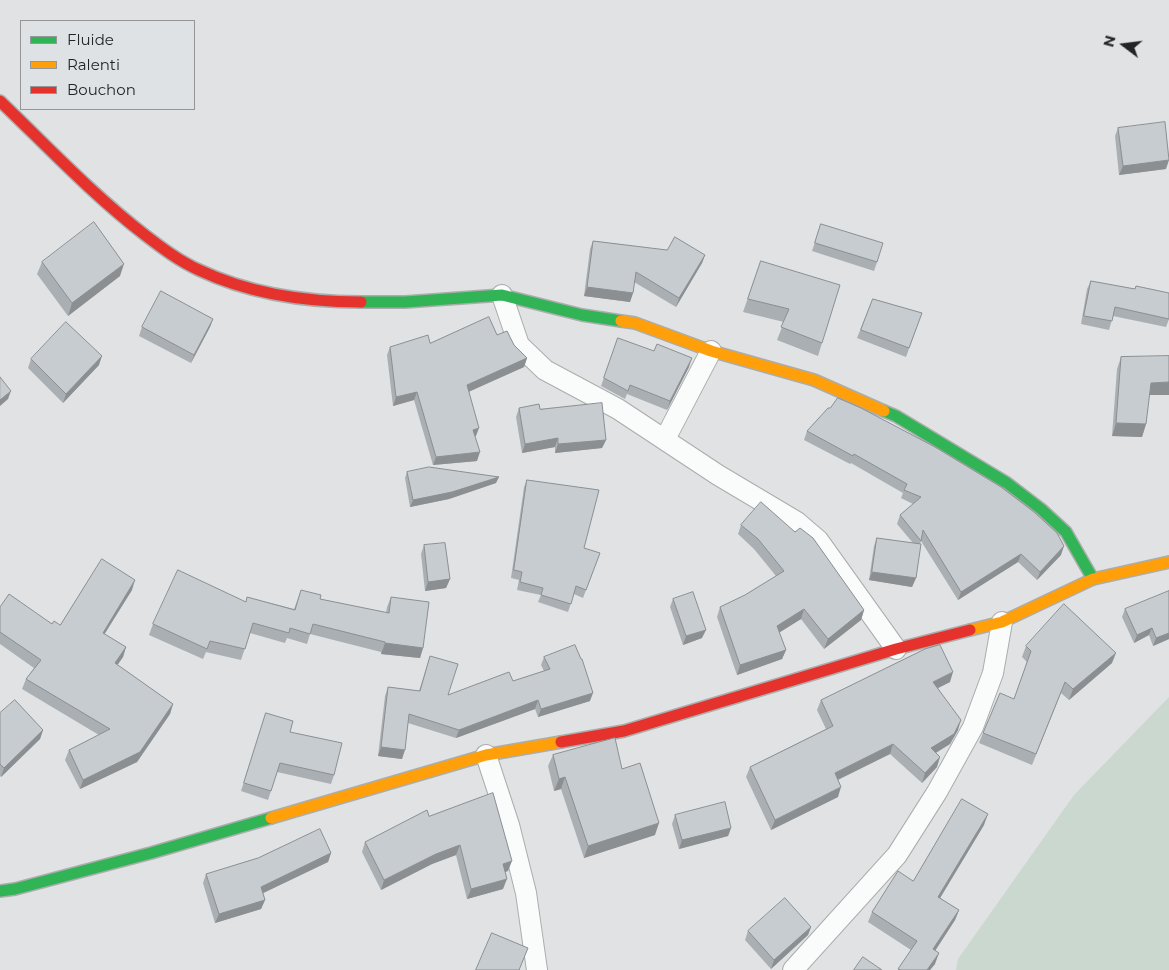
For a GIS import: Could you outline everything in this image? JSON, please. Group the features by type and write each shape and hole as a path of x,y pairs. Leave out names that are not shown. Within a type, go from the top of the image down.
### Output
{"street":[{"path":"0,102 117,213 172,255 198,270 227,282 271,295 336,302 405,302 502,295 582,315 635,323 711,351 814,380 896,416 1007,483 1041,509 1066,532 1093,579"},
{"path":"502,295 520,345 545,370 618,409 718,475 797,522 818,540 896,649"},
{"path":"665,439 711,351"},
{"path":"0,891 151,853 486,755 624,731 896,649 1002,622 1093,579 1169,562"},
{"path":"793,970 897,855 937,792 973,727 993,673 1002,622"},
{"path":"486,755 509,825 526,893 537,970"}],"shaded area":[{"path":"1169,697 1169,970 956,970 958,959 1074,795"}],"building":[{"path":"1165,122 1169,160 1123,166 1118,128"},
{"path":"94,222 124,264 72,303 42,262"},
{"path":"821,224 883,243 877,262 815,243"},
{"path":"675,237 705,255 679,298 636,272 633,293 587,287 593,241 667,250"},
{"path":"761,261 840,285 822,343 781,327 789,309 748,299"},
{"path":"1091,281 1135,289 1136,286 1169,293 1169,319 1115,307 1112,321 1084,316"},
{"path":"161,291 213,319 194,355 142,327"},
{"path":"873,299 922,313 909,348 861,330"},
{"path":"489,317 497,335 507,331 514,345 527,358 467,385 479,428 473,430 480,452 436,457 417,392 396,397 390,347 428,335 430,343"},
{"path":"66,322 102,356 66,394 31,359"},
{"path":"618,338 654,351 657,344 692,358 670,401 630,385 628,391 604,378"},
{"path":"1169,356 1169,382 1151,383 1146,424 1116,423 1121,357"},
{"path":"0,377 11,391 0,400"},
{"path":"838,398 935,447 1001,487 1034,512 1057,533 1064,546 1040,572 1021,554 961,592 923,530 921,541 900,515 921,497 904,490 907,484 854,454 853,456 807,431"},
{"path":"602,403 606,440 558,444 558,438 525,444 519,408 539,404 540,409"},
{"path":"429,467 499,477 452,492 413,500 407,472"},
{"path":"527,480 599,490 584,548 600,553 586,590 576,586 571,604 541,595 543,588 520,582 522,572 514,570"},
{"path":"761,502 795,532 800,528 813,538 864,610 828,639 804,609 777,626 786,650 740,665 720,607 745,595 784,571 758,539 741,525"},
{"path":"877,538 921,544 916,578 872,572"},
{"path":"445,543 450,579 428,582 424,545"},
{"path":"102,559 135,580 103,633 126,647 115,663 173,704 140,752 83,780 69,750 110,729 26,679 41,660 0,632 0,607 9,594 52,624 54,621 60,625"},
{"path":"178,570 246,602 247,597 295,610 301,590 321,595 320,599 389,613 391,597 429,602 423,648 385,643 313,624 310,634 290,628 289,633 253,623 245,649 210,641 207,649 153,624"},
{"path":"1169,591 1169,633 1156,638 1152,628 1137,635 1125,609"},
{"path":"693,592 706,630 686,636 673,599"},
{"path":"1064,604 1116,653 1073,689 1065,682 1036,754 983,733 1000,693 1014,699 1031,651 1026,646"},
{"path":"575,645 582,659 593,693 541,709 538,700 459,730 409,714 405,750 381,747 388,687 420,691 430,656 458,664 448,695 509,672 513,681 550,669 544,657"},
{"path":"940,645 953,672 933,682 961,720 954,734 931,748 940,757 925,773 893,744 835,773 841,787 775,820 750,767 833,726 821,700 925,649"},
{"path":"15,700 43,730 4,768 0,764 0,713"},
{"path":"266,713 293,721 290,732 342,743 334,775 280,763 271,791 244,783"},
{"path":"615,738 622,769 640,763 659,823 588,846 565,777 559,779 553,755"},
{"path":"493,793 512,861 503,864 507,879 471,889 460,845 436,854 384,880 365,842 427,810 429,816"},
{"path":"962,799 988,814 938,897 959,910 933,949 939,953 927,970 898,969 917,941 872,912 898,871 913,881"},
{"path":"725,802 731,828 682,840 675,815"},
{"path":"320,829 331,853 261,887 265,900 219,914 206,874 258,858"},
{"path":"785,898 811,927 774,960 748,931"},
{"path":"492,933 528,948 519,970 476,970"},
{"path":"863,957 882,970 854,970"}],"traffic: fast":[{"path":"361,302 405,302 502,295 582,315 621,321"},
{"path":"884,411 896,416 1007,483 1041,509 1066,532 1093,579"},
{"path":"0,891 15,889 151,853 271,818"}],"traffic: slow":[{"path":"621,321 635,323 711,351 814,380 884,411"},
{"path":"970,630 1002,622 1093,579 1169,562"},
{"path":"271,818 486,755 561,742"}],"traffic: jam":[{"path":"0,101 107,204 151,240 185,263 218,278 258,291 299,298 361,302"},
{"path":"561,742 624,731 896,649 970,630"}]}
